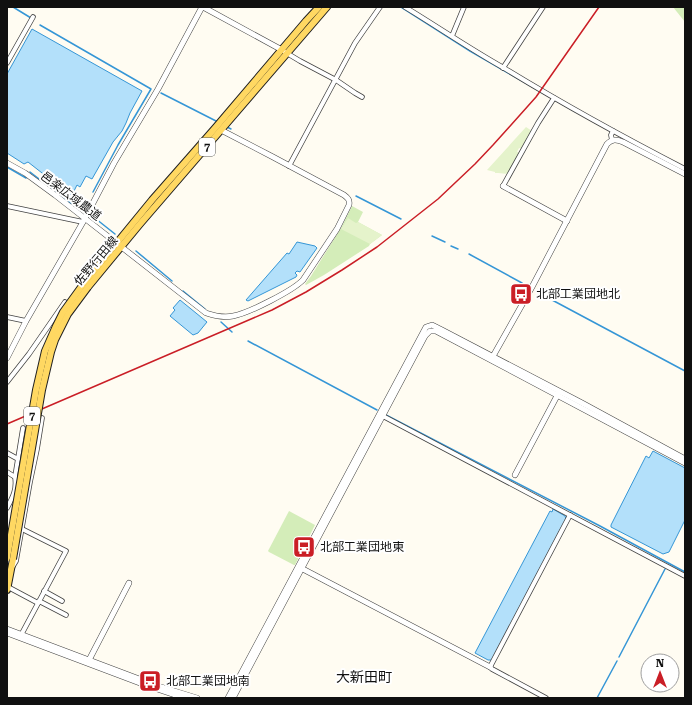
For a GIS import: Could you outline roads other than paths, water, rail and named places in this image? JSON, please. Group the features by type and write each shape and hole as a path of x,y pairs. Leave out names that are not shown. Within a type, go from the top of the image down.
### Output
{"main road":[{"name":"佐野行田線","path":"119,245 152,200 319,7"},
{"name":"佐野行田線","path":"7,589 10,571 9,559 36,390 45,351 63,312 119,245 288,54 327,7"}],"street":[{"path":"7,358 114,163 158,89 202,7 336,80 362,97"},
{"path":"289,166 336,80 354,43 380,7"},
{"path":"405,7 554,98 685,169"},
{"path":"452,36 464,7"},
{"path":"503,68 543,7"},
{"path":"7,63 33,17"},
{"path":"554,98 538,123 503,186 567,220"},
{"name":"邑楽広域農道","path":"7,163 25,173 206,313 221,317 239,315 280,295 303,280 337,229 349,205 349,200 347,197 221,130"},
{"path":"612,140 611,135 613,131"},
{"path":"492,358 532,287 607,144 612,140 623,142 685,174"},
{"path":"7,206 84,220"},
{"path":"7,382 29,354 65,302"},
{"path":"7,317 26,321"},
{"path":"228,698 300,567 426,327 430,325 434,326 685,459"},
{"path":"558,393 685,463"},
{"path":"515,475 558,393"},
{"path":"381,415 685,576"},
{"path":"10,571 16,561 42,418"},
{"path":"7,508 14,496 16,484 15,477 23,428"},
{"path":"7,453 18,459"},
{"path":"7,472 15,477"},
{"path":"490,667 570,515"},
{"path":"21,636 66,551 22,529"},
{"path":"300,567 546,698"},
{"path":"233,698 300,567"},
{"path":"88,662 129,583"},
{"path":"7,589 66,615"},
{"path":"44,591 62,601"},
{"path":"7,629 21,636 157,690 184,698"},
{"path":"7,633 21,636"},
{"path":"88,662 196,698"}],"water":[{"path":"32,29 142,91 122,131 113,142 92,179 86,176 80,187 77,185 72,195 28,162 24,164 7,153 7,74"},
{"path":"297,242 315,246 317,248 300,272 297,271 295,273 297,275 296,277 248,301 246,300 287,253 289,254"},
{"path":"180,300 207,322 198,333 193,335 170,316 175,310 173,308"},
{"path":"653,451 685,468 685,520 669,552 663,554 611,527 646,456 649,458"},
{"path":"553,509 565,516 566,519 492,660 488,660 475,653 550,511 552,512"}],"waterway":[{"path":"13,7 31,18"},
{"path":"401,7 470,51 576,112"},
{"path":"40,25 151,89 118,145 93,192"},
{"path":"161,93 218,122"},
{"path":"227,127 231,129"},
{"path":"7,167 26,178"},
{"path":"30,172 69,202 83,210"},
{"path":"356,196 401,219"},
{"path":"91,215 115,234"},
{"path":"432,236 445,242"},
{"path":"451,246 458,249"},
{"path":"136,251 172,281"},
{"path":"469,254 522,283"},
{"path":"183,291 205,309"},
{"path":"539,293 685,371"},
{"path":"221,322 232,332"},
{"path":"248,341 377,410"},
{"path":"386,415 600,526 685,572"},
{"path":"619,657 665,569"},
{"path":"597,698 617,661"}],"railway":[{"path":"7,424 272,310 306,292 377,247 438,199 493,145 536,97 599,7"}],"place":[{"name":"北部工業団地北","path":"521,294"},
{"name":"北部工業団地東","path":"304,547"},
{"name":"北部工業団地南","path":"150,681"}],"district":[{"name":"大新田町","path":"364,677"}]}
